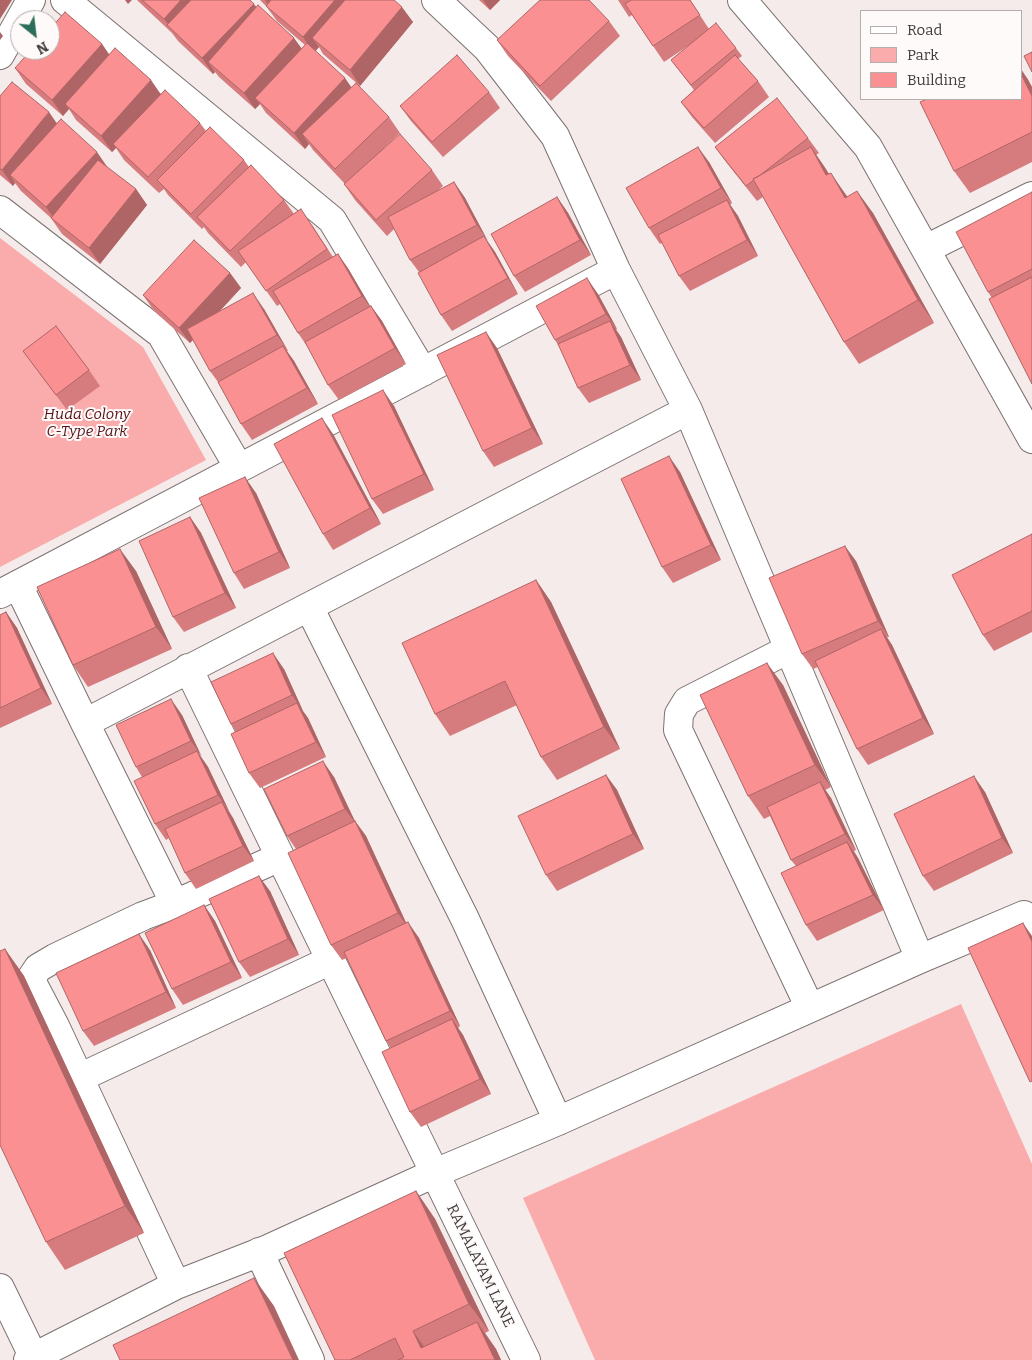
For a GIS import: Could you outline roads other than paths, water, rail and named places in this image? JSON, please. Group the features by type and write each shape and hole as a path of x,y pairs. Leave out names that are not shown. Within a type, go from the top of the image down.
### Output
{"street":[{"path":"0,56 31,0"},
{"path":"65,0 332,220 423,372"},
{"path":"436,0 487,48 555,136 616,270 688,410 920,959"},
{"path":"742,0 868,147 1032,440"},
{"path":"926,249 1032,196"},
{"path":"0,210 161,334 239,468"},
{"path":"175,904 85,723 9,589 616,270"},
{"path":"85,723 688,410"},
{"path":"309,607 465,919 558,1121"},
{"path":"789,649 687,701 679,714 678,730 810,1008"},
{"name":"RAMALAYAM LANE","path":"188,668 526,1360"},
{"path":"176,1285 55,1026 34,986 32,977 38,968 72,950 143,916 175,904 280,857"},
{"path":"0,1288 9,1330 32,1359 176,1285 259,1252 435,1172 558,1121 920,959 1028,922"},
{"path":"79,1078 332,960"},
{"path":"259,1252 310,1360"}],"park label":[{"name":"Huda Colony C-Type Park","path":"87,424"}]}
